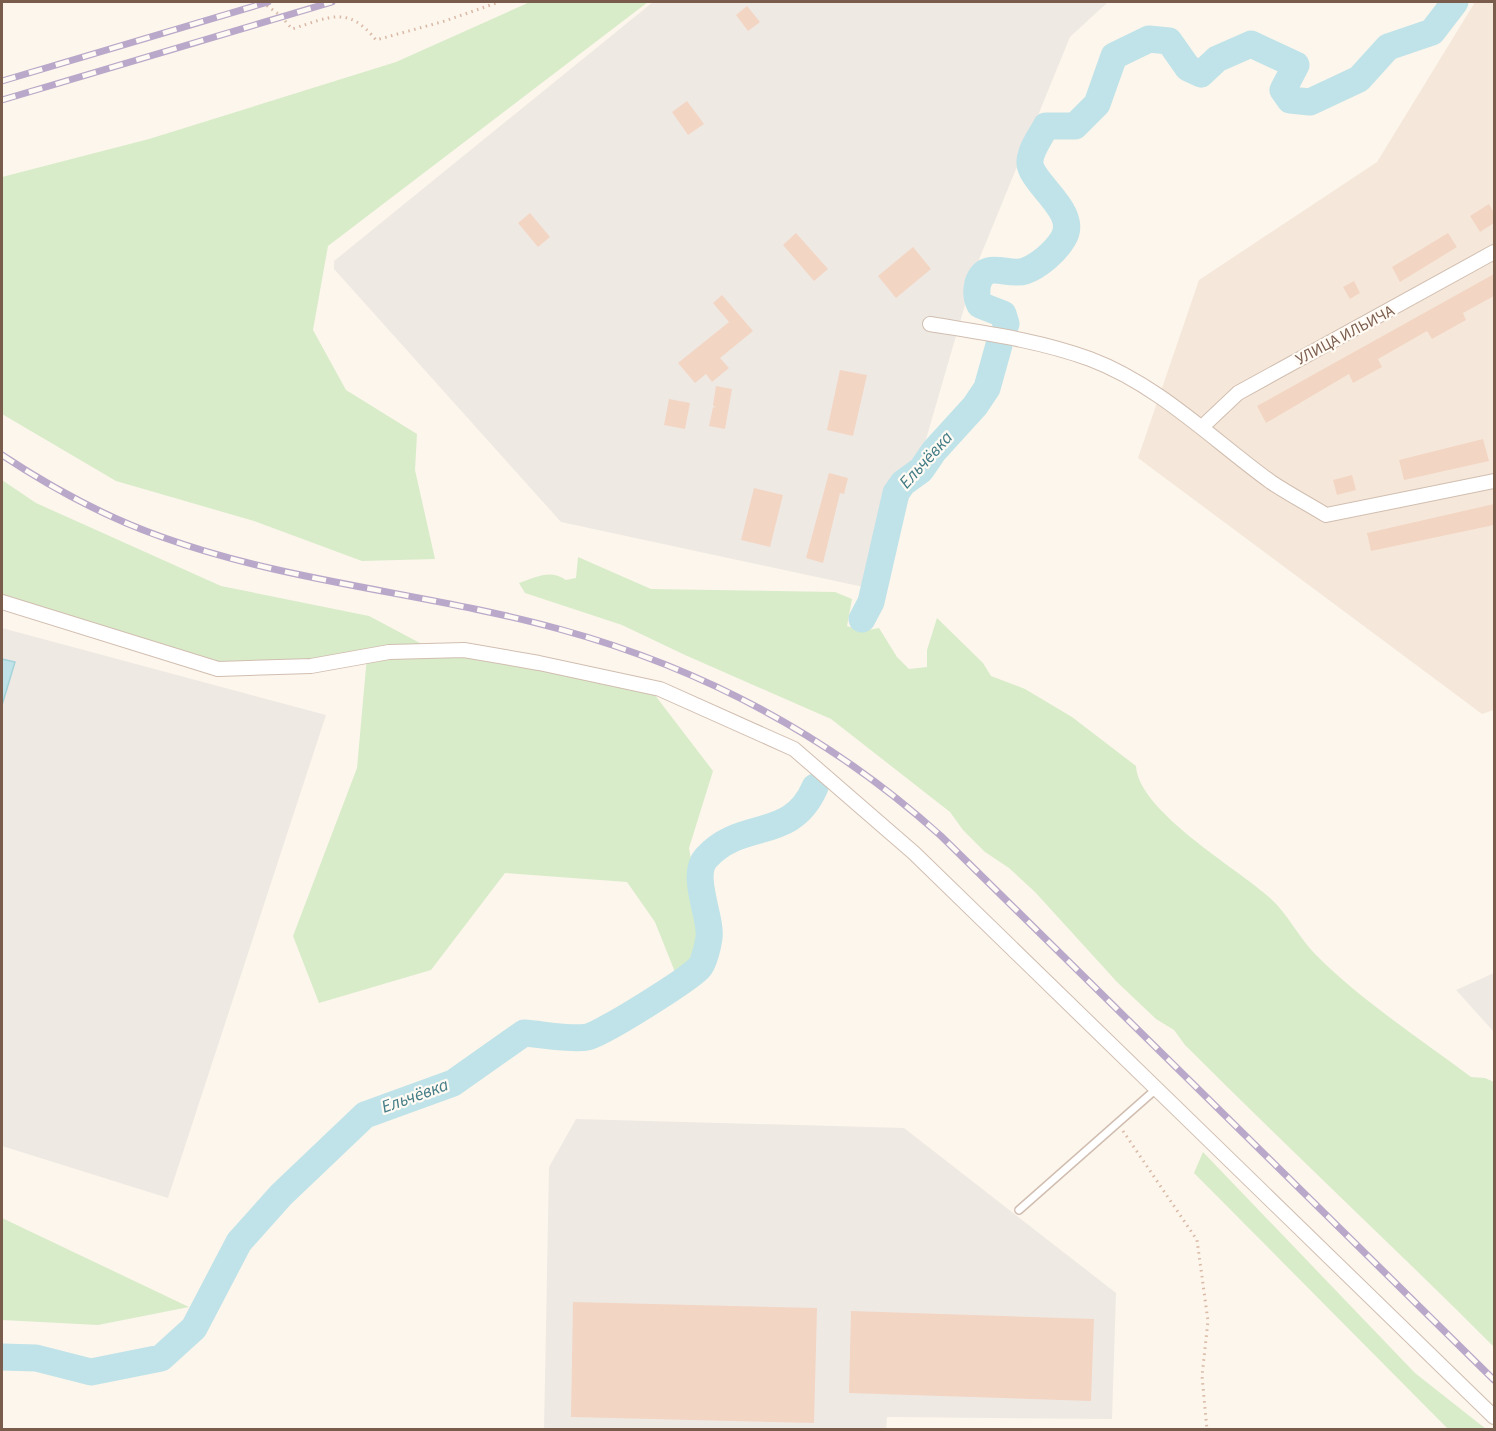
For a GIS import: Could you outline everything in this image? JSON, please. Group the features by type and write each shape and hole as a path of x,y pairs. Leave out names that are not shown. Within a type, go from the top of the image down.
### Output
{"street":[{"name":"УЛИЦА ИЛЬИЧА","path":"1202,427 1238,393 1494,252"},
{"path":"930,324 1021,339 1091,359 1139,385 1202,427 1272,482 1326,515 1494,481"},
{"path":"2,602 218,669 311,666 390,652 464,650 539,663 660,689 794,749 914,852 1155,1090 1494,1417"}],"lane":[{"path":"1019,1210 1155,1090"}],"path":[{"path":"262,2 281,16 292,29 342,16 355,19 376,40 445,21 499,2"},
{"path":"1119,1124 1197,1239 1208,1321 1202,1376 1207,1430"}],"shaded area":[{"path":"653,2 1108,2 1070,37 976,267 882,591 561,522 334,269 334,261"},
{"path":"1475,2 1494,2 1494,710 1482,714 1138,458 1199,280 1377,162"},
{"path":"2,628 326,715 168,1198 2,1146"},
{"path":"1494,973 1494,1032 1456,990"},
{"path":"576,1119 904,1128 1116,1293 1112,1419 887,1417 886,1430 544,1430 549,1167"}],"green space":[{"path":"530,2 648,2 328,246 313,330 346,390 417,434 415,470 435,559 362,561 254,521 116,481 2,414 2,177 149,139 396,62"},
{"path":"2,480 36,503 221,586 369,616 435,651 648,686 713,771 689,848 706,947 679,982 655,922 627,882 505,873 431,970 319,1003 293,936 357,768 367,656 218,669 2,602"},
{"path":"578,557 651,589 835,592 852,599 847,626 863,631 879,628 897,657 909,669 927,667 927,650 937,618 983,663 991,676 1025,689 1072,717 1136,766 1141,783 1153,801 1171,820 1270,898 1316,955 1334,972 1372,1004 1471,1077 1485,1078 1494,1082 1494,1347 1223,1083 1185,1045 1174,1030 1156,1019 1117,982 1035,892 1009,868 985,852 963,830 950,812 831,719 622,625 525,593 519,583 549,575 566,580 576,578"},
{"path":"1203,1152 1415,1373 1486,1429 1448,1429 1194,1173"},
{"path":"2,1218 189,1307 98,1325 2,1320"}],"water":[{"path":"2,659 15,662 2,705"}],"building":[{"path":"747,6 760,22 748,31 736,15"},
{"path":"687,101 704,124 688,135 672,112"},
{"path":"1489,204 1494,213 1494,223 1480,232 1470,216"},
{"path":"530,213 550,237 538,247 518,223"},
{"path":"796,233 828,269 814,281 783,245"},
{"path":"1448,233 1457,247 1400,282 1392,267"},
{"path":"913,247 931,269 896,298 878,276"},
{"path":"1494,274 1494,296 1463,313 1466,320 1432,339 1427,331 1378,359 1382,367 1353,383 1349,374 1266,423 1257,406"},
{"path":"1354,281 1360,293 1350,299 1343,287"},
{"path":"722,295 753,331 720,358 729,368 712,382 706,374 695,383 678,363 729,322 713,303"},
{"path":"840,370 867,375 853,436 827,430"},
{"path":"716,386 732,389 725,429 709,426 713,407 716,408 713,405"},
{"path":"669,399 690,403 685,429 664,425"},
{"path":"1483,439 1489,461 1404,480 1399,460"},
{"path":"829,473 848,478 844,494 840,493 823,563 806,558"},
{"path":"1352,475 1356,490 1337,495 1333,480"},
{"path":"754,488 783,495 770,547 741,540"},
{"path":"1494,504 1494,525 1371,551 1367,533"},
{"path":"573,1302 817,1308 814,1423 571,1417"},
{"path":"851,1311 1094,1319 1091,1401 849,1393"}],"waterway":[{"name":"Ельчёвка","path":"1006,324 1003,314 980,305 977,294 978,283 986,272 992,270 1018,272 1036,266 1056,249 1063,239 1067,230 1066,220 1056,202 1035,176 1030,158 1046,126 1075,126 1097,104 1114,56 1149,39 1169,41 1188,68 1201,74 1217,59 1251,44 1296,65 1283,90 1290,100 1310,102 1359,79 1388,47 1432,32 1455,2"},
{"name":"Ельчёвка","path":"862,619 871,602 896,493 903,483 921,470 934,451 975,406 987,388 999,345"},
{"name":"Ельчёвка","path":"2,1357 36,1358 91,1372 161,1358 194,1328 239,1242 281,1195 365,1115 453,1083 524,1033 573,1038 595,1034 644,1006 699,968 709,938 700,875 706,858 720,846 735,838 779,824 793,816 805,804 815,787"}],"railway":[{"path":"2,81 268,2"},
{"path":"2,100 332,2"},
{"path":"2,455 79,501 162,537 260,566 510,617 612,645 714,686 809,737 855,767 941,836 1494,1380"}]}
